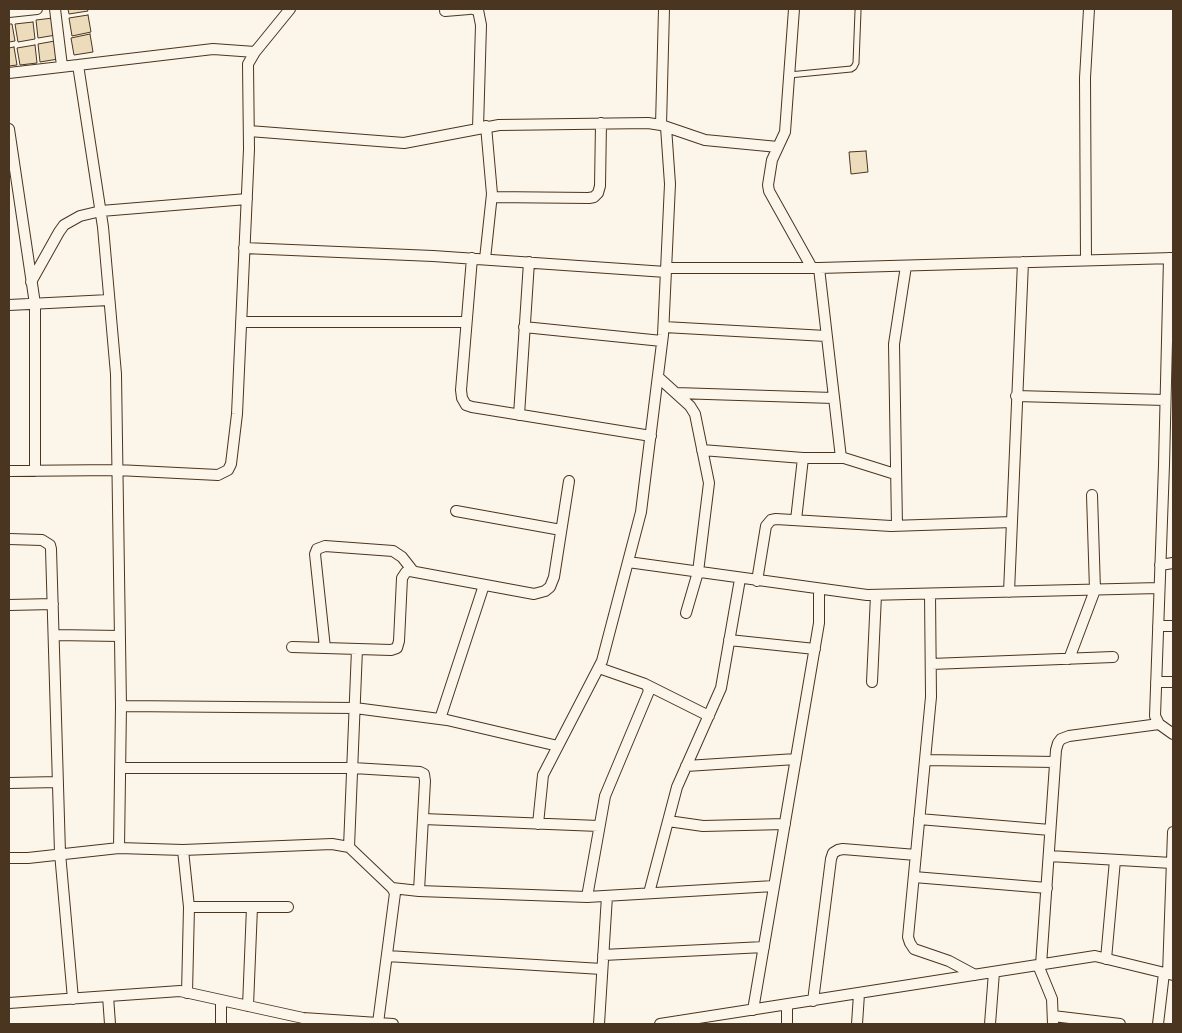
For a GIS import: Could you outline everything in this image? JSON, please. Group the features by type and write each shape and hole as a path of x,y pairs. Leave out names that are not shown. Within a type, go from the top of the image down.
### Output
{"street":[{"path":"9,12 38,9"},
{"path":"55,9 62,66"},
{"path":"9,471 117,470 218,475 228,470 232,464 236,420 247,199 248,64 255,52 290,9"},
{"path":"538,824 542,780 599,668 641,512 664,327 670,184 663,126 664,9"},
{"path":"794,9 785,132 770,165 768,188 815,268 826,336 841,458"},
{"path":"1086,260 1085,78 1089,9"},
{"path":"445,11 478,10 481,25 482,127 492,197 485,259"},
{"path":"9,73 213,49 255,52"},
{"path":"78,65 100,211 116,374 121,706 120,848"},
{"path":"492,197 594,197 598,193 600,186 601,123"},
{"path":"249,131 404,143 499,125 648,123 705,140 778,147"},
{"path":"9,129 35,304 35,471"},
{"path":"32,282 64,224 80,216 100,211 247,199"},
{"path":"244,248 472,258 666,270 906,266 1171,258 1170,366 1166,400 1155,716 1159,724 1173,734"},
{"path":"472,258 461,390 462,398 466,404 472,407 651,436"},
{"path":"519,415 529,262"},
{"path":"1009,592 1023,262"},
{"path":"897,526 894,344 906,266"},
{"path":"9,305 109,300"},
{"path":"241,322 466,322"},
{"path":"524,327 662,341"},
{"path":"664,327 826,336"},
{"path":"658,377 690,406 696,414 709,489 698,572 686,613"},
{"path":"676,393 833,398"},
{"path":"1016,396 1166,400"},
{"path":"702,450 803,458 841,458 896,474"},
{"path":"796,520 803,458"},
{"path":"292,647 391,650 397,648 399,642 402,578 406,572 534,594 545,591 550,587 554,577 569,481"},
{"path":"1069,659 1095,590 1092,495"},
{"path":"456,511 561,530"},
{"path":"757,581 768,523 776,519 897,526 1012,522"},
{"path":"9,540 42,540 50,545 60,853 73,999"},
{"path":"325,648 317,549 326,546 392,551 402,557 413,572"},
{"path":"628,562 757,581 876,595 1159,588"},
{"path":"1160,565 1173,563"},
{"path":"649,893 677,787 721,688 740,578"},
{"path":"440,718 484,584"},
{"path":"753,1010 819,622 819,589"},
{"path":"930,594 931,697 908,937 914,949 949,960 975,975"},
{"path":"872,682 876,595"},
{"path":"9,605 53,604"},
{"path":"1158,626 1173,626"},
{"path":"54,635 120,636"},
{"path":"730,640 814,649"},
{"path":"349,847 357,649"},
{"path":"930,664 1113,657"},
{"path":"599,668 647,685 709,716"},
{"path":"1156,682 1173,682"},
{"path":"587,897 604,796 649,691 647,685"},
{"path":"121,706 355,708 440,718 558,746"},
{"path":"1120,1024 1053,1020 1052,999 1040,965 1056,750 1061,739 1069,736 1159,724"},
{"path":"686,766 796,759"},
{"path":"925,760 1055,762"},
{"path":"120,768 353,768 420,772 424,774 425,781 419,891"},
{"path":"9,783 58,782"},
{"path":"423,819 599,826"},
{"path":"919,819 1050,830"},
{"path":"668,821 703,826 785,824"},
{"path":"1158,1024 1168,974 1173,832"},
{"path":"9,858 28,858 60,853 120,848 183,850 332,844 349,847 392,888 395,898 378,1023"},
{"path":"813,1001 831,859 834,853 844,849 916,855"},
{"path":"183,850 189,906 187,993"},
{"path":"1049,856 1172,863"},
{"path":"1106,959 1115,860"},
{"path":"914,877 1046,888"},
{"path":"392,888 419,891 587,897 774,886"},
{"path":"599,1024 606,896"},
{"path":"189,906 288,907"},
{"path":"248,1006 252,907"},
{"path":"603,955 764,947"},
{"path":"387,956 602,968"},
{"path":"660,1024 703,1021 753,1010 1095,956 1168,974"},
{"path":"990,1024 994,972"},
{"path":"9,1003 180,991 303,1018 330,1022 393,1024"},
{"path":"857,1024 859,994"},
{"path":"108,996 110,1024"},
{"path":"220,1024 221,1000"},
{"path":"787,1005 787,1024"}],"lane":[{"path":"789,75 851,69 854,67 856,63 858,11"}],"building":[{"path":"68,9 87,9 88,11 69,14"},
{"path":"88,15 91,32 72,36 69,18"},
{"path":"53,18 56,35 38,38 36,20"},
{"path":"33,22 35,39 18,42 15,24"},
{"path":"9,24 12,24 15,41 9,42"},
{"path":"90,34 93,52 74,55 71,38"},
{"path":"55,41 58,59 40,62 38,44"},
{"path":"35,45 37,63 20,65 17,48"},
{"path":"14,47 17,65 9,66 9,48"},
{"path":"866,151 868,172 851,174 849,152"}]}
